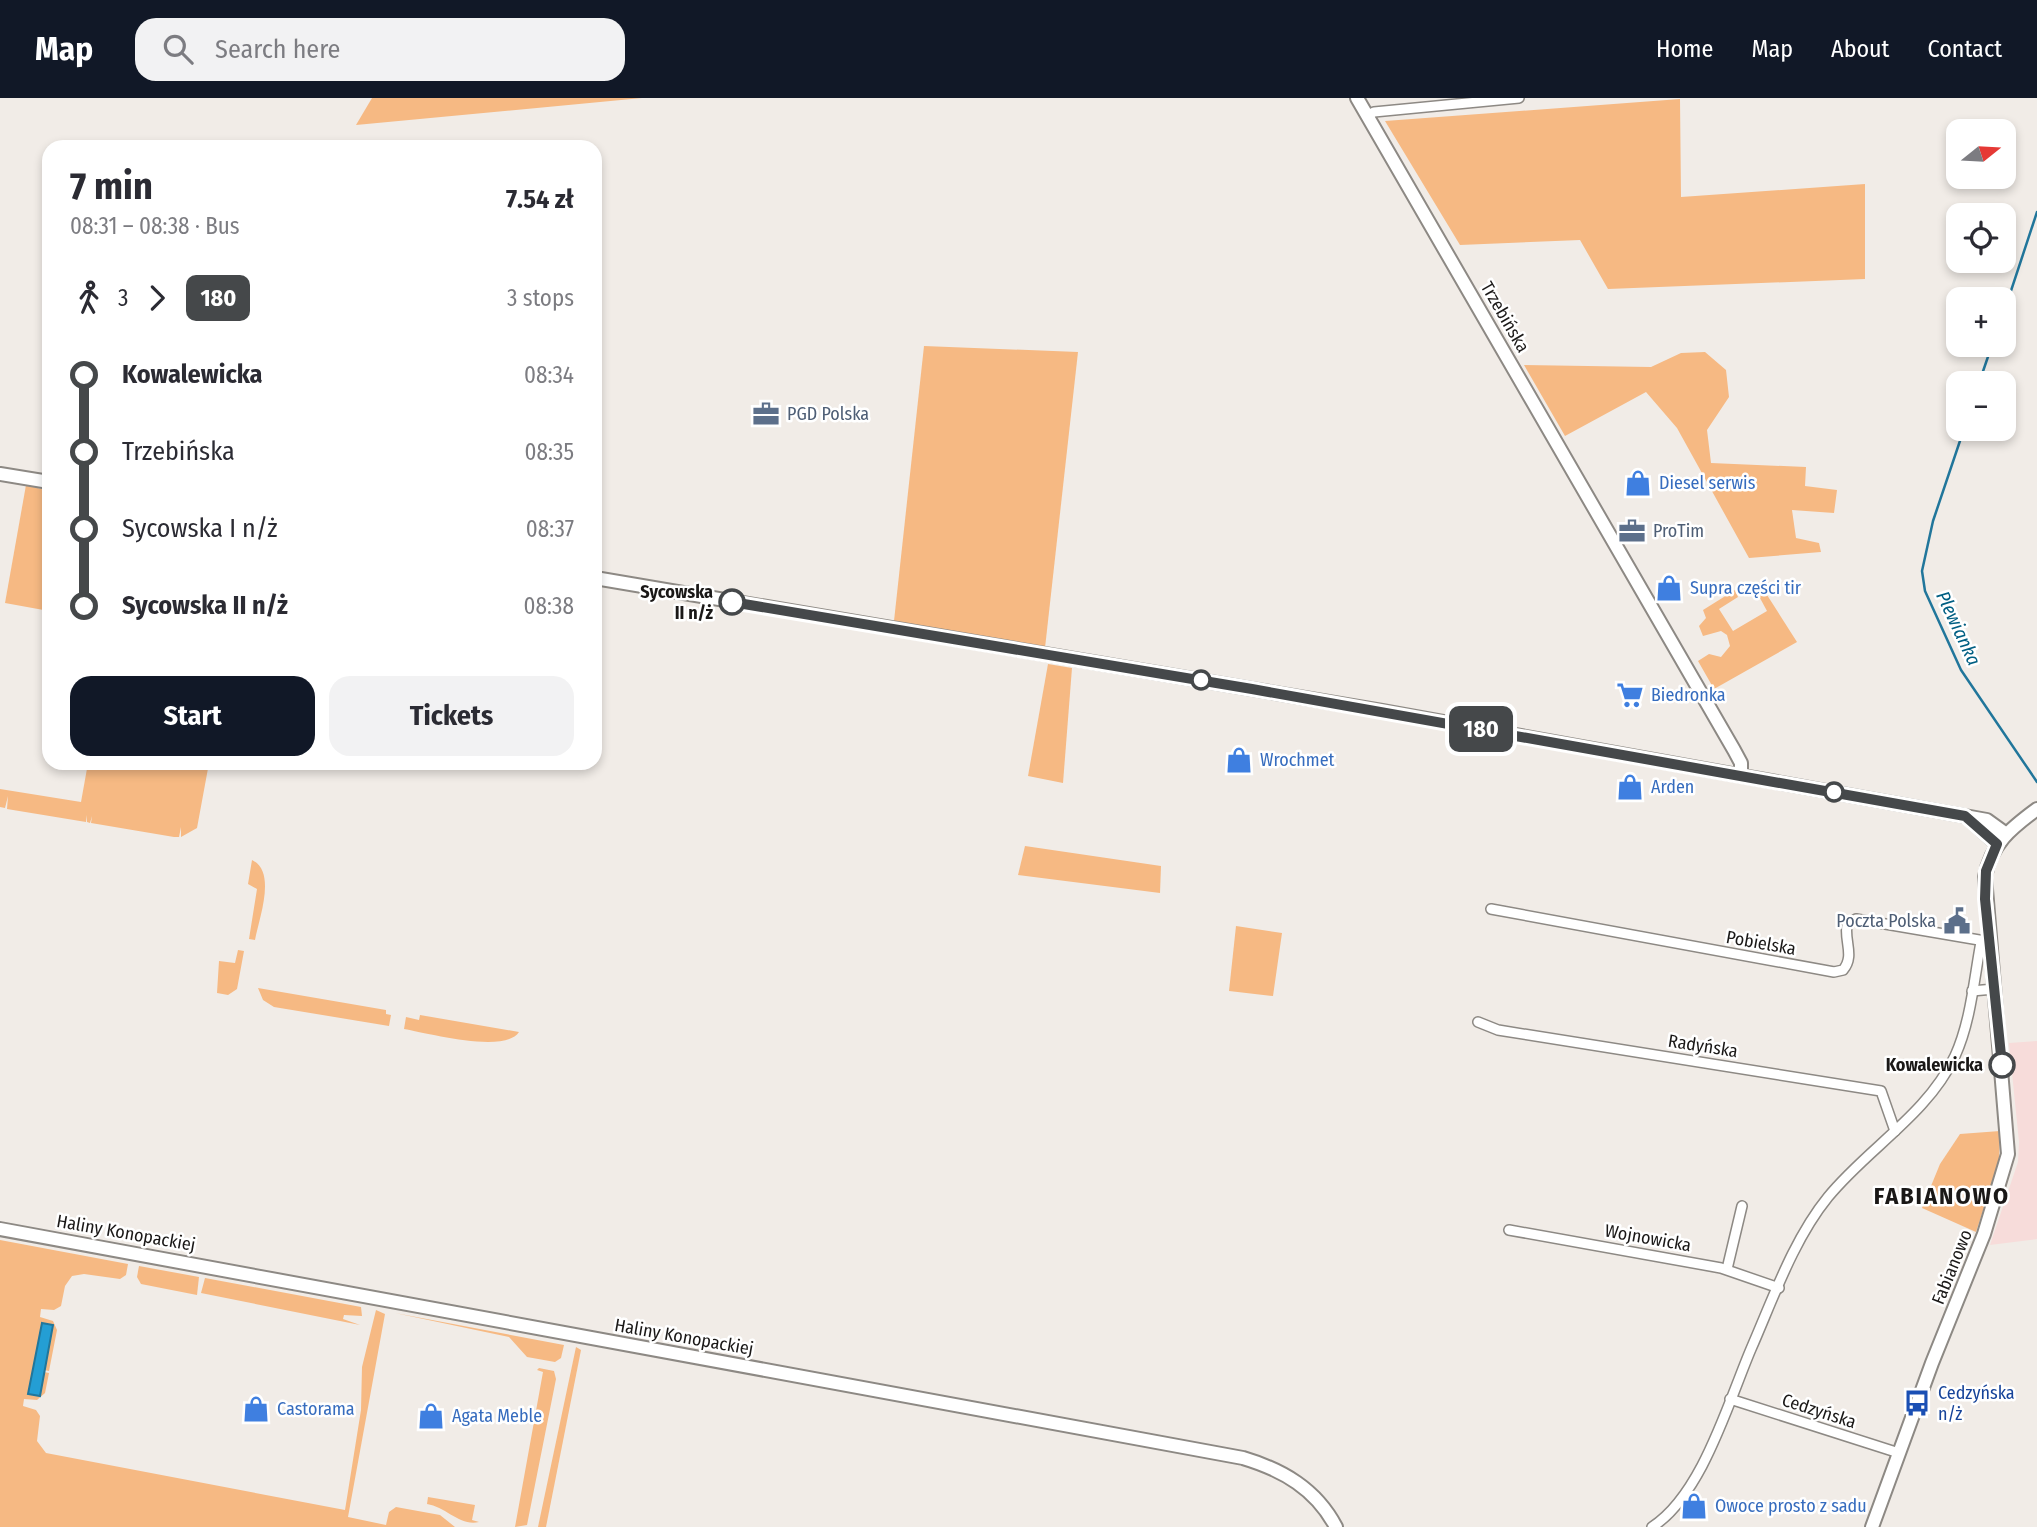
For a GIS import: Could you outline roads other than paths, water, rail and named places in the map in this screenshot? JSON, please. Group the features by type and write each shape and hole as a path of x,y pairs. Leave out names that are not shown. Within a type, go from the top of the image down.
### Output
{"street":[{"name":"Trzebińska","path":"1357,98 1734,750 1741,763 1741,775"},
{"path":"1367,116 1374,113 1519,98"},
{"path":"0,474 42,481"},
{"path":"602,579 1741,775 1987,820 2005,833"},
{"name":"Fabianowo","path":"1872,1527 1984,1234 2006,1164 2008,1127 1994,989 1985,941 1984,883 1988,864 1997,844 2005,833 2037,809"},
{"path":"1965,816 1997,844"},
{"name":"Pobielska","path":"1491,909 1834,972 1847,966 1847,925 1856,919 1985,941"},
{"path":"1652,1527 1672,1512 1688,1493 1779,1288 1805,1234 1828,1198 1916,1111 1951,1063 1963,1032 1985,941"},
{"path":"1972,991 1994,989"},
{"name":"Radyńska","path":"1478,1022 1498,1030 1881,1091 1895,1131"},
{"path":"1727,1269 1742,1206"},
{"name":"Haliny Konopackiej","path":"0,1228 1243,1458 1277,1470 1297,1482 1320,1503 1336,1527"},
{"name":"Wojnowicka","path":"1509,1230 1727,1269 1779,1288"},
{"name":"Cedzyńska","path":"1730,1399 1899,1453"}],"water":[{"path":"42,1323 53,1325 40,1396 28,1394"}],"waterway":[{"name":"Plewianka","path":"2012,287 2037,212"},
{"name":"Plewianka","path":"1983,371 1988,357"},
{"name":"Plewianka","path":"1960,441 1933,521 1922,571 1925,591 1961,670 2037,782"}],"place":[{"name":"PGD Polska","path":"766,414"},
{"name":"Diesel serwis","path":"1638,483"},
{"name":"ProTim","path":"1632,531"},
{"name":"Supra części tir","path":"1669,588"},
{"name":"Sycowska II n/ż","path":"732,602"},
{"name":"Biedronka","path":"1630,695"},
{"name":"Wrochmet","path":"1239,760"},
{"name":"Arden","path":"1630,787"},
{"name":"Poczta Polska","path":"1957,921"},
{"name":"Kowalewicka","path":"2002,1065"},
{"name":"Cedzyńska n/ż","path":"1917,1403"},
{"name":"Castorama","path":"256,1409"},
{"name":"Agata Meble","path":"431,1416"},
{"name":"Owoce prosto z sadu","path":"1694,1506"}],"district":[{"name":"FABIANOWO","path":"1942,1196"}]}
